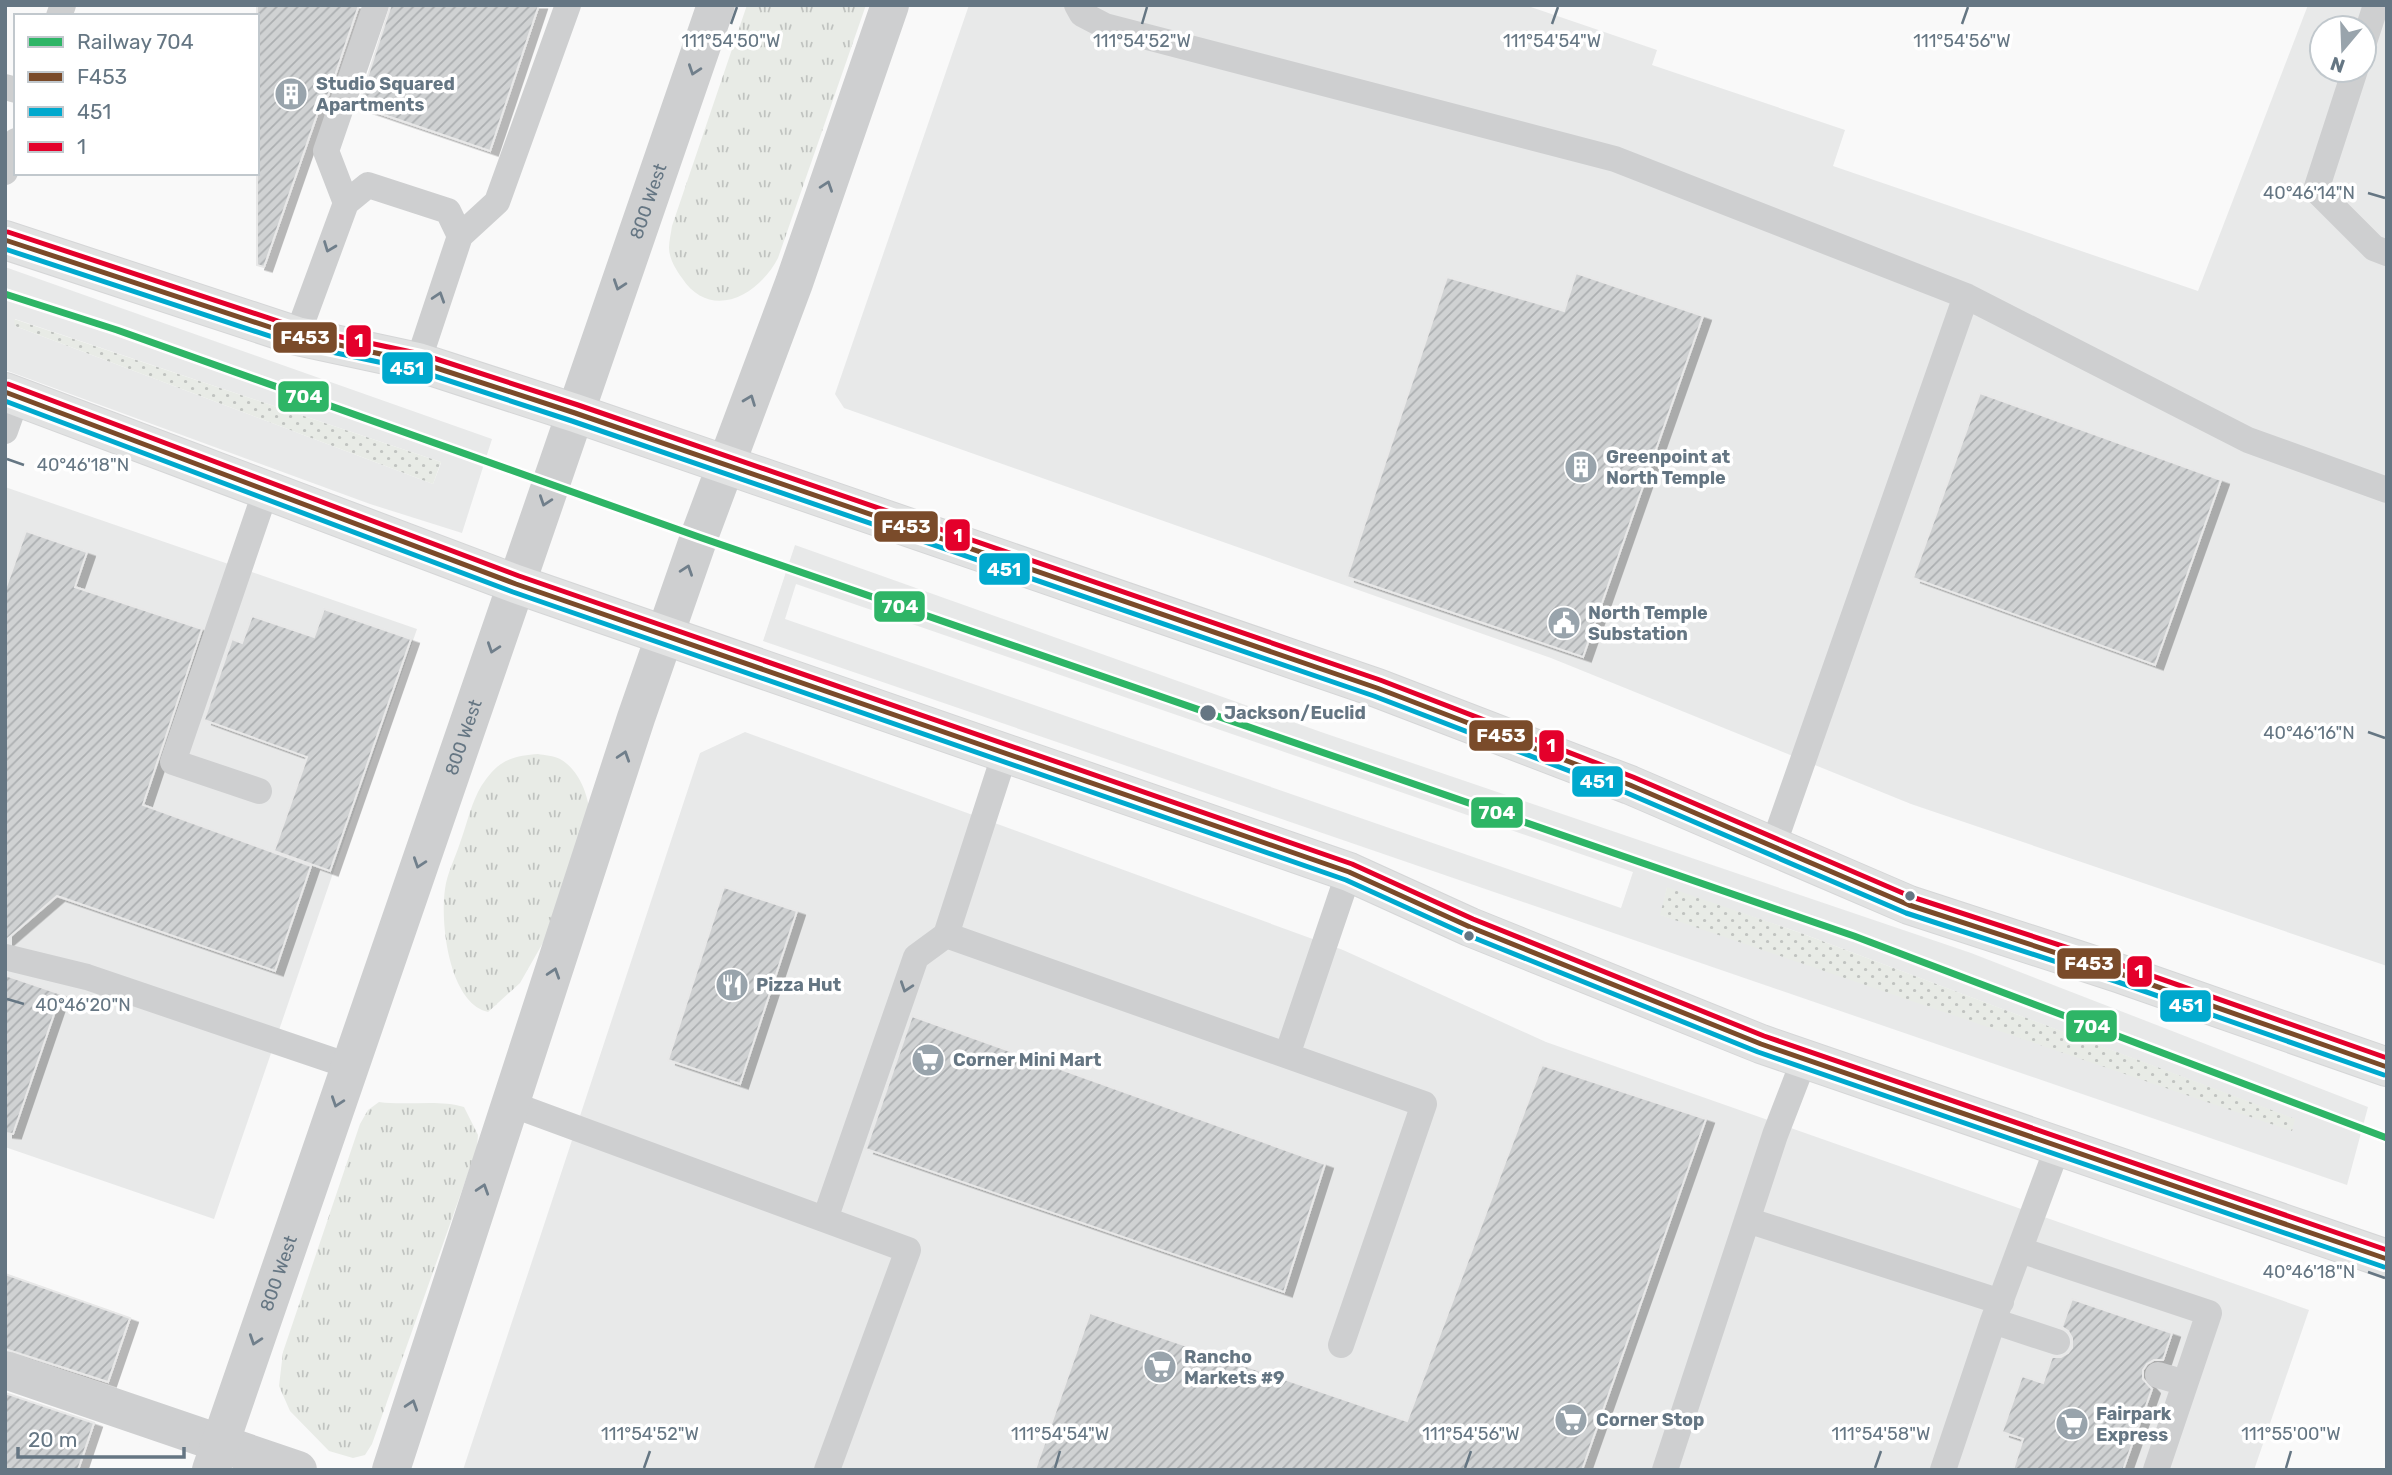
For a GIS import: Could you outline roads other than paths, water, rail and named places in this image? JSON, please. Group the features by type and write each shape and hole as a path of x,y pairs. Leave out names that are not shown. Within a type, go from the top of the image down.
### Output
{"main road":[{"path":"5,240 297,336 418,362 575,413 1377,688 1630,785 1909,905 2118,973 2387,1067"},
{"path":"9,407 266,490 516,584 1349,872 1547,959 1804,1060 2387,1259"}],"street":[{"name":"800 West","path":"215,1456 716,5"},
{"path":"391,1470 664,634 794,284 890,5"},
{"path":"5,1370 215,1456 298,1470"}],"lane":[{"path":"346,203 326,152 376,5"},
{"path":"418,362 460,236 497,202 568,5"},
{"path":"1077,5 1082,15 1105,26 1615,159 1966,296 2248,440 2387,490"},
{"path":"2350,84 2316,191 2374,248 2387,253"},
{"path":"5,172 14,147"},
{"path":"297,336 346,203 368,185 447,211 460,236"},
{"path":"1773,846 1966,296"},
{"path":"259,791 173,762 266,490"},
{"path":"825,1219 916,957 946,935 1006,753"},
{"path":"1287,1055 1349,872"},
{"path":"946,935 1424,1104 1341,1345"},
{"path":"5,957 87,977 349,1066"},
{"path":"1665,1470 1775,1135 1804,1060"},
{"path":"511,1104 908,1250 827,1470"},
{"path":"1948,1468 1997,1312 2058,1146"},
{"path":"1747,1220 1997,1312 2057,1342"},
{"path":"2020,1250 2209,1313 2156,1470"},
{"path":"2158,1375 2185,1383"}],"rail line":[{"name":"704","path":"5,294 117,330 699,537 1854,936 2387,1138"}],"place":[{"name":"Studio Squared Apartments","path":"291,94"},
{"name":"Greenpoint at North Temple","path":"1581,467"},
{"name":"North Temple Substation","path":"1564,623"},
{"name":"Jackson/Euclid","path":"1208,713"},
{"name":"Pizza Hut","path":"732,985"},
{"name":"Corner Mini Mart","path":"928,1060"},
{"name":"Rancho Markets #9","path":"1160,1367"},
{"name":"Corner Stop","path":"1571,1420"},
{"name":"Fairpark Express","path":"2072,1424"}]}
